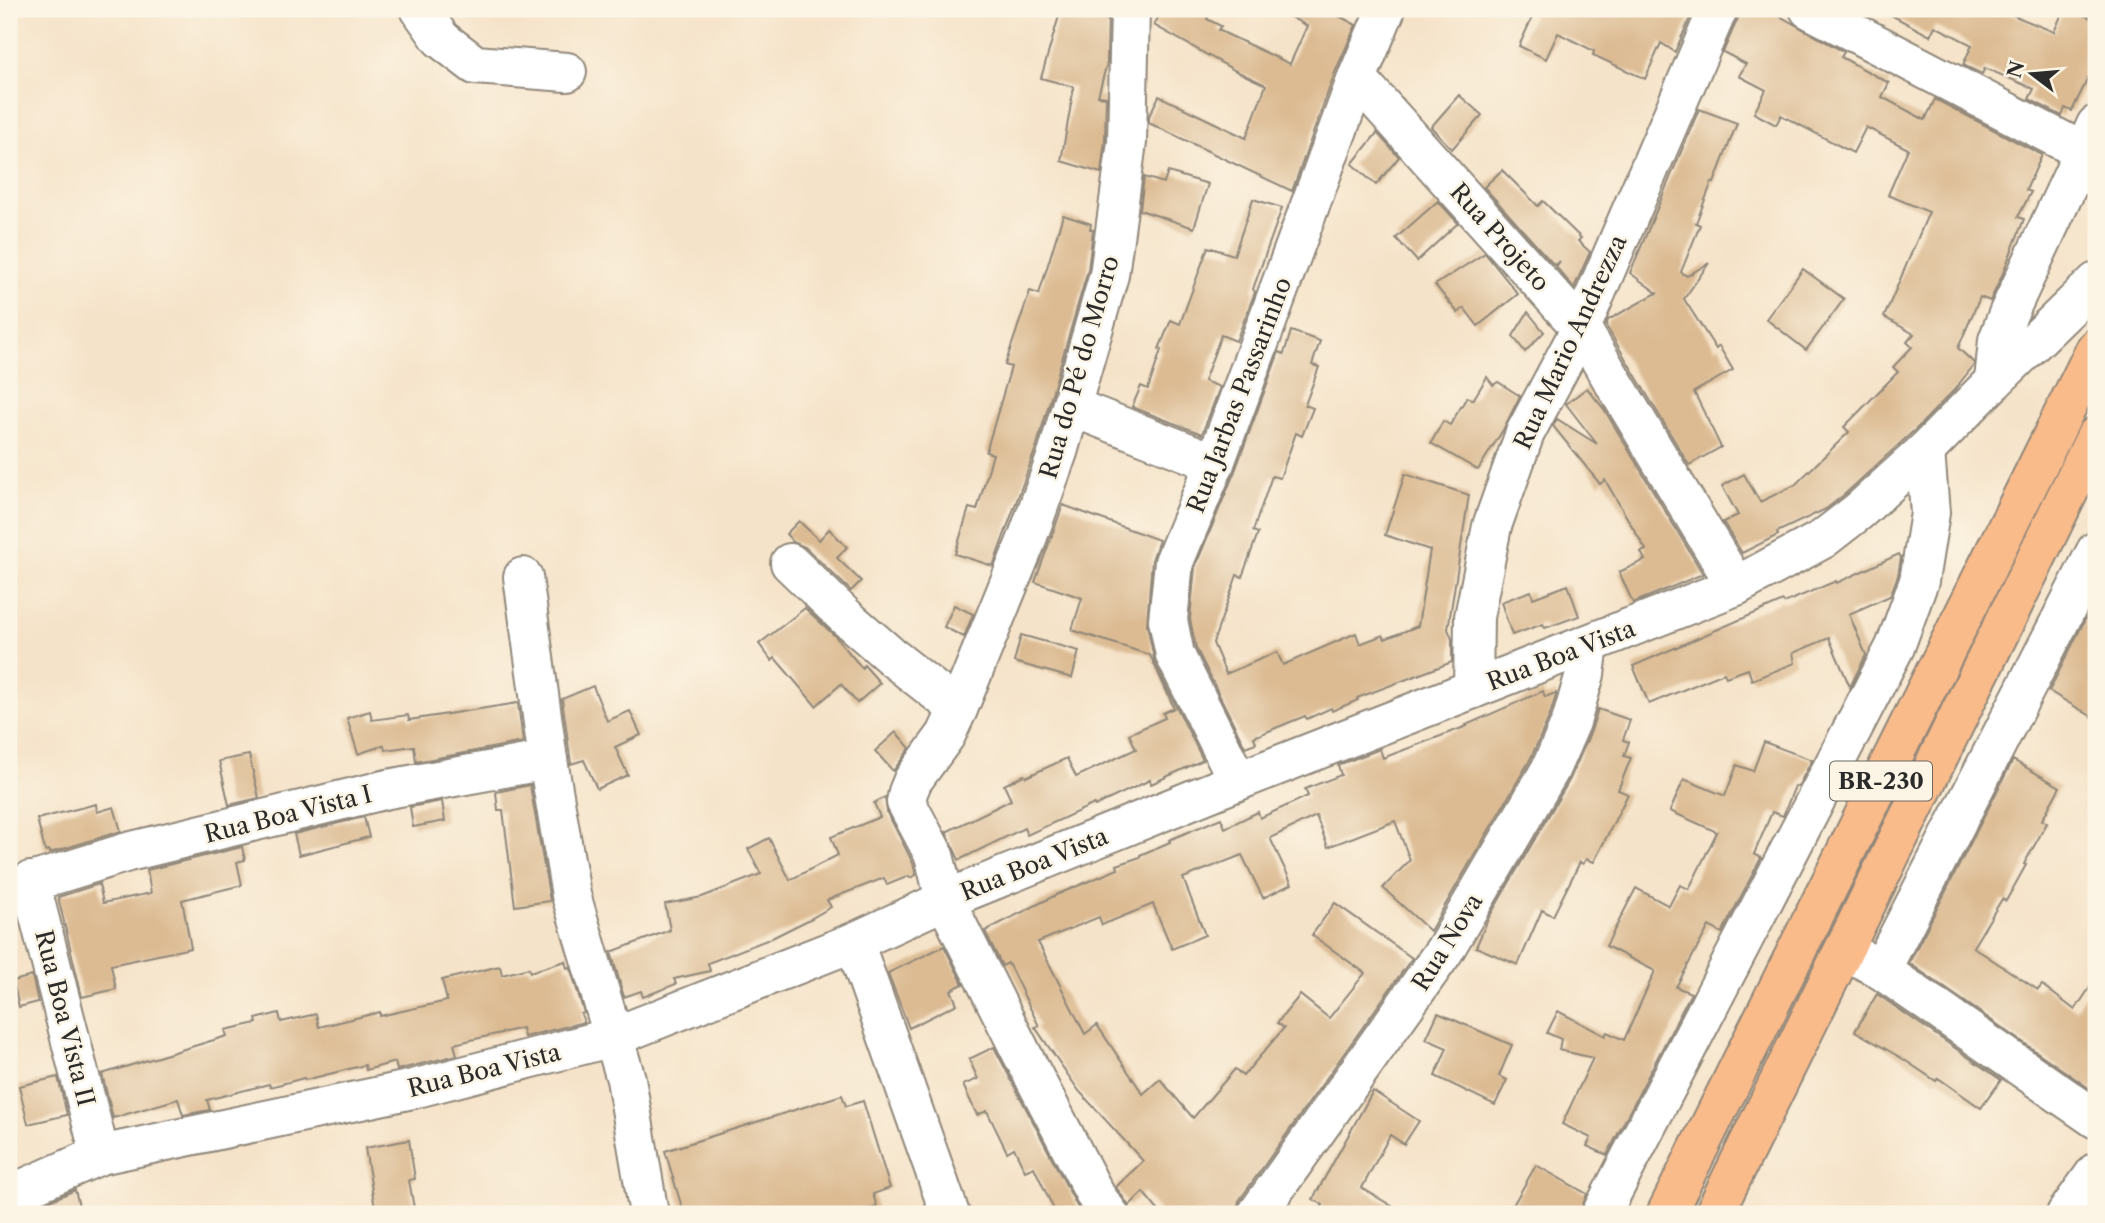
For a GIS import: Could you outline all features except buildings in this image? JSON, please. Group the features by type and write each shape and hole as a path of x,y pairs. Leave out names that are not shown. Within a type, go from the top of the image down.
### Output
{"main road":[{"name":"BR-230","path":"1666,1214 2096,348"},
{"name":"BR-230","path":"1714,1214 2096,436"}],"street":[{"path":"420,9 440,38 475,65 568,72"},
{"name":"Rua do Pé do Morro","path":"906,802 914,780 946,735 958,709 1026,542 1072,407 1109,275 1127,142 1130,9"},
{"name":"Rua Jarbas Passarinho","path":"1238,781 1175,655 1168,620 1174,562 1215,463 1357,78 1386,9"},
{"name":"Rua Mario Andrezza","path":"1473,688 1474,617 1492,526 1525,433 1581,328 1718,9"},
{"path":"1809,9 2092,146 2008,314 1998,340 1994,380"},
{"name":"Rua Projeto","path":"1357,78 1581,328 1737,586"},
{"name":"Rua Boa Vista","path":"9,1195 100,1155 413,1089 613,1037 854,942 945,900 1238,781 1737,586 1824,540 1859,511 1925,451 2096,282"},
{"path":"1072,407 1215,463"},
{"path":"1601,1214 1895,647 1919,581 1930,513 1925,451"},
{"path":"1881,970 2096,551"},
{"path":"790,563 847,618 958,709"},
{"path":"523,577 548,760 571,895 626,1079 649,1214"},
{"name":"Rua Nova","path":"1257,1214 1451,940 1550,769 1571,722 1585,674 1589,645"},
{"name":"Rua Boa Vista I","path":"20,885 128,852 388,789 548,760"},
{"name":"Rua Boa Vista","path":"906,802 934,855 945,900 1097,1198 1109,1214"},
{"name":"Rua Boa Vista II","path":"20,885 100,1155"},
{"path":"854,942 950,1214"},
{"path":"1844,949 1881,970 2096,1119"},
{"path":"2066,1214 2096,1172"}]}
